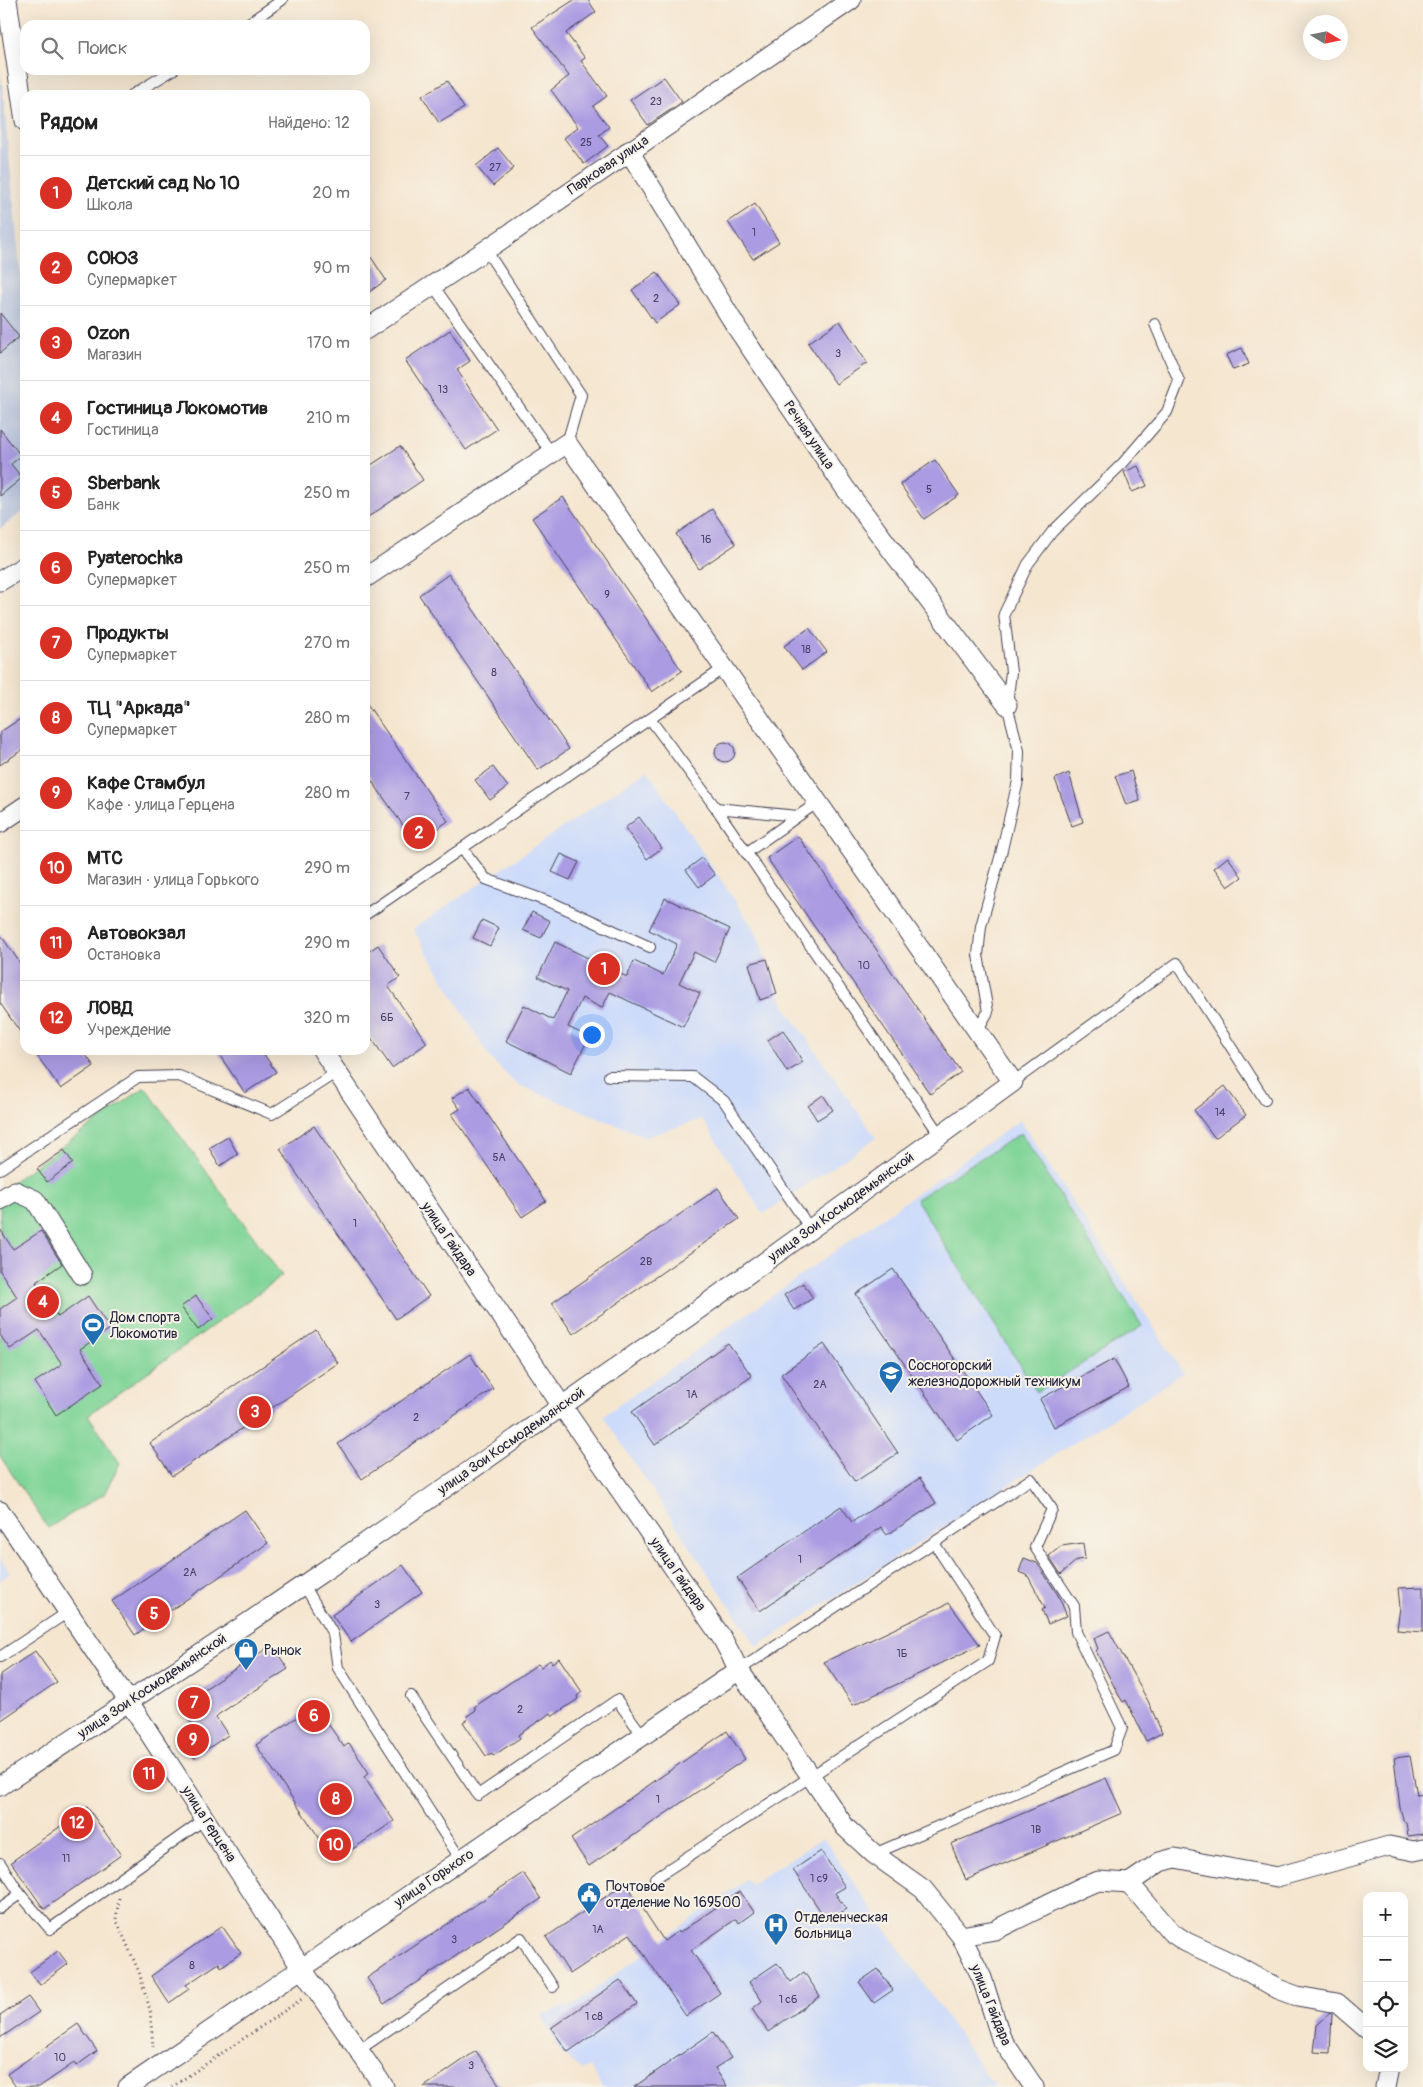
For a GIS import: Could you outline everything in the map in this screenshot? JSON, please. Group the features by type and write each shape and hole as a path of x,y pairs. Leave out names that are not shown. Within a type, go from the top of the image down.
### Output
{"street":[{"path":"7,0 20,90"},
{"name":"Парковая улица","path":"370,327 486,250 850,0"},
{"name":"Речная улица","path":"629,151 737,328 845,488 1007,705"},
{"path":"370,575 567,443 1013,1082"},
{"path":"0,581 20,569"},
{"path":"0,824 20,810"},
{"name":"улица Гайдара","path":"325,1055 562,1406 722,1638 739,1670 846,1827 874,1854 923,1889 961,1936 982,1978 1001,2038 1034,2087"},
{"name":"улица Зои Космодемьянской","path":"0,1786 304,1585 562,1406 811,1230 1013,1082"},
{"path":"0,1200 14,1191 35,1200 82,1275"},
{"name":"улица Герцена","path":"0,1511 129,1702 302,1969 384,2087"},
{"name":"улица Горького","path":"128,2087 739,1670"},
{"path":"961,1936 995,1930 1082,1887 1099,1881 1129,1883 1160,1862 1175,1858 1277,1877 1389,1846 1414,1851 1423,1849"},
{"path":"1129,1883 1171,1932 1186,1942 1238,1966 1278,1989 1297,1996 1337,2003 1365,2027"},
{"path":"1385,2087 1388,2072"}],"lane":[{"path":"253,20 282,0"},
{"path":"140,90 165,75"},
{"path":"486,250 581,396 567,443"},
{"path":"432,284 552,454"},
{"path":"977,1030 988,1012 978,955 981,926 1001,854 1018,781 1019,751 1007,705 1010,672 1004,614 1028,564 1052,532 1124,463 1167,412 1179,381 1155,324"},
{"path":"370,912 724,668"},
{"path":"650,719 716,808 940,1135"},
{"path":"746,853 818,802"},
{"path":"716,808 798,816"},
{"path":"462,848 486,879 555,904 650,947"},
{"path":"1013,1082 1177,963 1265,1100"},
{"path":"0,1169 138,1077 179,1076 272,1114 337,1072"},
{"path":"609,1076 693,1077 724,1101 811,1230"},
{"path":"739,1670 1031,1479 1052,1510 1035,1547 1074,1606 1076,1632 1122,1728 1114,1750 874,1854"},
{"path":"655,1878 988,1661 994,1636 934,1543"},
{"path":"304,1585 334,1634 338,1668 461,1860"},
{"path":"0,1657 68,1612"},
{"path":"411,1696 478,1795 617,1700 643,1736"},
{"path":"0,1863 20,1894 50,1929 205,1819"},
{"path":"0,1908 20,1894"},
{"path":"359,2050 521,1938 554,1987"}],"path":[{"path":"121,1880 116,1918 139,1972 150,2010 155,2069"},
{"path":"172,2087 316,1989"}],"shaded area":[{"path":"0,66 20,265 20,514 0,529"},
{"path":"647,770 756,932 785,1007 876,1138 763,1214 702,1119 646,1137 516,1084 490,1058 413,929"},
{"name":"Сосногорский железнодорожный техникум","path":"1020,1120 1183,1373 757,1647 603,1416"},
{"path":"0,1558 10,1573 0,1581"},
{"name":"Отделенческая больница","path":"823,1838 995,2087 602,2087 591,2067 582,2070 560,2052 541,2015 576,2003 745,1880 751,1884"}],"green space":[{"name":"Дом спорта Локомотив","path":"145,1087 282,1276 88,1415 120,1463 104,1494 48,1528 0,1456 0,1191"},
{"path":"1021,1133 1142,1326 1037,1392 916,1199"}],"building":[{"path":"574,0 588,0 596,12 566,33 585,58 581,61 607,96 593,106 609,127 599,135 608,146 584,164 564,138 578,127 551,90 569,76 532,27"},
{"path":"664,77 682,102 648,125 630,100"},
{"path":"447,81 464,108 439,123 422,96"},
{"path":"498,148 514,168 493,186 476,166"},
{"path":"755,204 779,242 753,259 728,222"},
{"path":"370,256 386,280 370,291"},
{"path":"657,272 680,305 655,323 632,290"},
{"path":"0,313 19,337 0,353"},
{"path":"840,321 867,363 836,384 808,343"},
{"path":"450,330 470,361 457,370 497,429 466,450 405,360"},
{"path":"1242,348 1249,364 1233,370 1226,355"},
{"path":"0,429 20,455 11,464 20,475 20,480 0,496"},
{"path":"400,446 423,480 370,516 370,466"},
{"path":"935,460 959,495 924,519 900,484"},
{"path":"1138,466 1147,486 1132,492 1124,472"},
{"path":"563,497 682,671 652,692 532,518"},
{"path":"712,509 736,544 699,569 676,534"},
{"path":"449,574 569,749 538,770 419,595"},
{"path":"809,628 827,652 802,670 784,646"},
{"path":"370,708 448,821 416,844 370,778"},
{"path":"20,719 20,751 0,765 0,732"},
{"path":"725,742 732,745 735,752 732,759 725,762 718,759 715,752 718,745"},
{"path":"493,767 508,787 490,800 475,780"},
{"path":"1131,771 1140,801 1126,805 1115,776"},
{"path":"1069,773 1083,822 1072,826 1055,779"},
{"path":"639,817 662,848 647,859 625,828"},
{"path":"798,836 961,1072 930,1094 767,858"},
{"path":"561,854 579,862 570,880 552,872"},
{"path":"1228,857 1242,877 1228,887 1214,868"},
{"path":"702,858 715,875 699,887 686,870"},
{"path":"665,898 730,929 714,962 694,952 679,983 700,993 683,1027 610,992 602,1008 582,998 568,1027 589,1037 571,1073 506,1041 524,1005 553,1020 567,991 538,977 555,942 627,977 634,961 663,975 677,944 649,930"},
{"path":"532,912 550,921 541,938 523,930"},
{"path":"482,920 499,928 490,946 473,938"},
{"path":"0,934 20,963 20,1032 0,1003"},
{"path":"378,945 400,977 388,986 427,1043 392,1068 370,1036 370,951"},
{"path":"767,959 777,994 760,1000 749,964"},
{"path":"783,1030 803,1062 787,1072 768,1040"},
{"path":"37,1055 86,1055 94,1066 61,1089"},
{"path":"219,1055 264,1055 276,1072 245,1093"},
{"path":"1225,1086 1246,1115 1215,1138 1194,1110"},
{"path":"469,1087 546,1201 522,1217 452,1114 460,1109 452,1098"},
{"path":"823,1095 833,1110 817,1120 808,1106"},
{"path":"314,1126 429,1296 396,1319 280,1149"},
{"path":"228,1137 238,1154 220,1166 209,1148"},
{"path":"64,1150 73,1163 47,1182 37,1169"},
{"path":"718,1188 739,1219 573,1334 552,1303"},
{"path":"0,1229 13,1249 41,1231 62,1264 36,1282 58,1317 88,1296 110,1329 80,1349 103,1384 56,1415 35,1382 62,1364 39,1330 10,1349 0,1335 0,1309 17,1297 0,1271"},
{"path":"893,1269 993,1415 957,1440 856,1294"},
{"path":"803,1283 813,1298 794,1310 784,1295"},
{"path":"196,1296 213,1319 198,1330 181,1307"},
{"path":"316,1330 338,1363 172,1476 150,1443"},
{"path":"728,1343 752,1376 655,1445 632,1412"},
{"path":"824,1344 898,1453 855,1482 781,1374"},
{"path":"470,1354 493,1389 362,1479 338,1444"},
{"path":"1114,1359 1129,1387 1054,1427 1040,1399"},
{"path":"920,1478 936,1503 887,1535 881,1527 760,1611 737,1578 841,1506 852,1522"},
{"path":"245,1510 268,1543 135,1635 112,1601"},
{"path":"1083,1543 1085,1559 1077,1560 1061,1574 1049,1556 1061,1546"},
{"path":"1024,1558 1037,1563 1058,1595 1067,1616 1048,1624 1042,1610 1045,1608 1028,1576 1019,1572"},
{"path":"403,1565 422,1592 351,1642 332,1615"},
{"path":"1423,1587 1423,1632 1397,1630 1400,1607 1398,1588"},
{"path":"949,1603 980,1645 853,1705 824,1662"},
{"path":"1109,1631 1148,1701 1162,1733 1146,1741 1126,1700 1123,1702 1118,1694 1096,1651 1098,1649 1094,1638"},
{"path":"272,1645 288,1669 219,1714 216,1717 228,1735 194,1758 177,1733 192,1724 178,1702 201,1686 203,1690"},
{"path":"35,1651 57,1682 0,1721 0,1675"},
{"path":"559,1658 582,1692 577,1696 578,1699 553,1716 551,1713 518,1735 520,1738 493,1756 492,1753 486,1756 463,1722 468,1719 467,1716 476,1710 474,1707 538,1664 541,1667 550,1660 552,1663"},
{"path":"315,1705 344,1747 349,1743 369,1773 364,1777 394,1821 335,1861 256,1745"},
{"path":"727,1731 745,1759 589,1866 571,1839"},
{"path":"1410,1756 1417,1795 1423,1794 1423,1834 1408,1836 1406,1822 1404,1822 1400,1808 1394,1758"},
{"path":"1106,1778 1122,1813 966,1880 951,1844"},
{"path":"87,1807 121,1855 44,1909 11,1862"},
{"path":"821,1851 845,1887 835,1893 846,1909 827,1921 793,1870"},
{"path":"523,1873 541,1899 384,2004 367,1978"},
{"path":"626,1883 664,1941 678,1931 679,1933 740,1891 754,1912 739,1923 736,1919 691,1950 720,1993 686,2016 630,1934 570,1974 546,1937"},
{"path":"222,1926 241,1953 221,1967 219,1963 186,1985 189,1989 169,2003 151,1976"},
{"path":"58,1951 68,1964 40,1985 30,1972"},
{"path":"777,1963 791,1982 804,1972 820,1996 768,2032 752,2009 762,2001 749,1982"},
{"path":"878,1969 893,1990 874,2003 859,1982"},
{"path":"620,1980 637,2004 568,2052 551,2028"},
{"path":"28,1997 39,2012 0,2038 0,2016"},
{"path":"1330,2013 1332,2014 1330,2053 1314,2052 1317,2025"},
{"path":"78,2024 97,2051 76,2066 74,2063 39,2087 16,2087 7,2074"},
{"path":"713,2032 731,2058 715,2068 727,2087 634,2087"},
{"path":"476,2051 501,2087 424,2087"}],"place":[{"name":"СОЮЗ","path":"419,833"},
{"name":"Детский сад № 10","path":"604,969"},
{"name":"Гостиница Локомотив","path":"43,1302"},
{"name":"Дом спорта Локомотив","path":"93,1346"},
{"name":"Сосногорский железнодорожный техникум","path":"891,1394"},
{"name":"Ozon","path":"255,1412"},
{"name":"Sberbank","path":"154,1614"},
{"name":"Рынок","path":"246,1671"},
{"name":"Продукты","path":"194,1703"},
{"name":"Pyaterochka","path":"314,1716"},
{"name":"Кафе Стамбул","path":"193,1740"},
{"name":"Автовокзал","path":"149,1774"},
{"name":"ТЦ \"Аркада\"","path":"336,1799"},
{"name":"ЛОВД","path":"77,1823"},
{"name":"МТС","path":"335,1845"},
{"name":"Почтовое отделение № 169500","path":"589,1915"},
{"name":"Отделенческая больница","path":"776,1946"}]}
